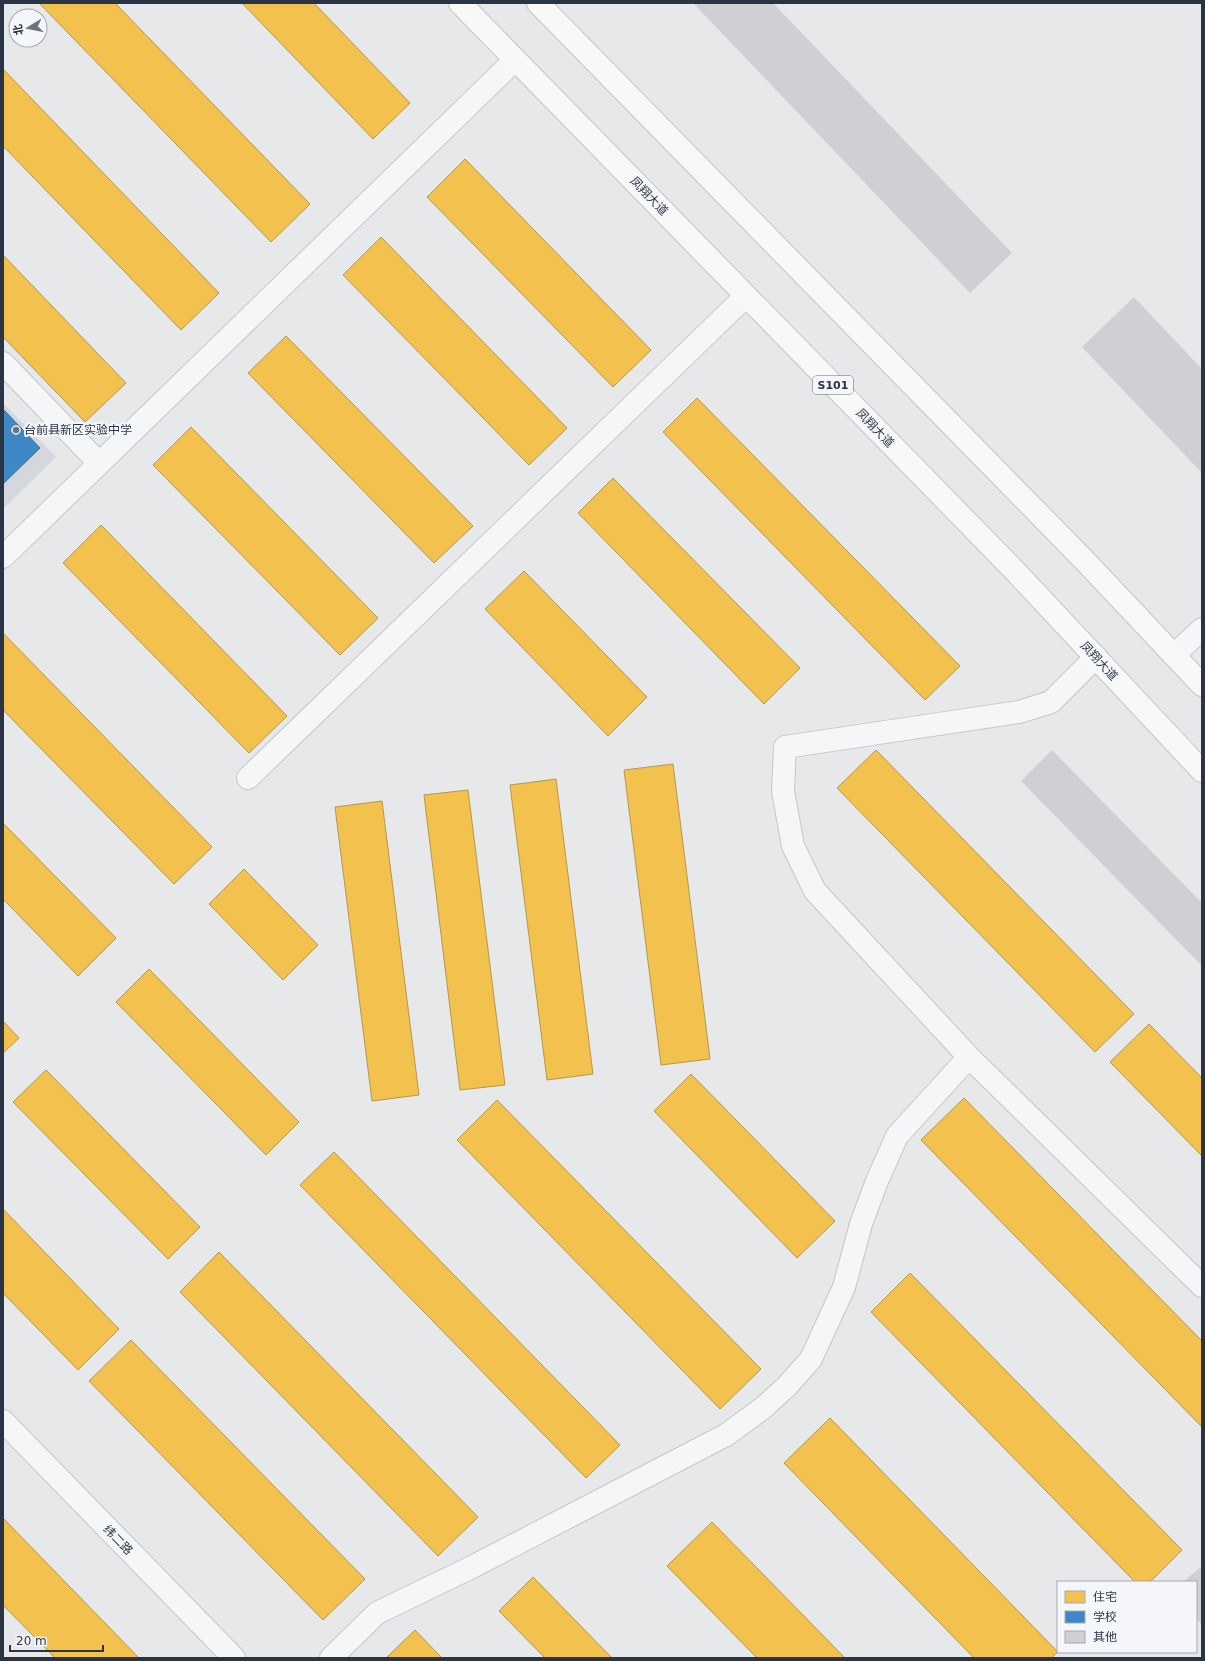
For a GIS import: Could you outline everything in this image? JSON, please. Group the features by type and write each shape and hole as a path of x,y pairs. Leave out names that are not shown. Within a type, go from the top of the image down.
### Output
{"main road":[{"name":"凤翔大道","path":"460,3 1014,570 1202,771"},
{"path":"538,3 1086,562 1202,684"}],"street":[{"path":"3,556 515,60"},
{"path":"248,778 746,296"},
{"path":"3,363 99,463"},
{"path":"1174,656 1202,630"},
{"path":"1096,657 1051,702 1018,712 785,747 783,791 793,846 815,891 969,1057 1202,1286"},
{"path":"331,1658 377,1613 472,1567 726,1435 763,1408 787,1386 811,1359 844,1287 861,1224 877,1181 897,1136 969,1057"},
{"name":"纬二路","path":"3,1421 234,1658"}],"shaded area":[{"name":"台前县新区实验中学","path":"3,403 56,457 3,509"}],"building: 住宅":[{"path":"39,3 115,3 310,204 271,242 48,12 48,8 44,8"},
{"path":"242,3 314,3 410,103 373,139"},
{"path":"3,69 219,293 181,330 3,146"},
{"path":"465,159 651,350 613,387 427,197"},
{"path":"381,237 567,428 529,465 343,275"},
{"path":"3,255 126,383 85,422 3,337"},
{"path":"286,336 473,526 434,563 248,373"},
{"path":"697,398 960,666 925,700 663,432"},
{"path":"191,427 378,618 340,655 153,465"},
{"path":"613,478 800,668 764,704 578,513"},
{"path":"101,525 287,716 249,753 63,563"},
{"path":"524,571 647,697 608,736 485,609"},
{"path":"3,633 212,847 174,884 3,710"},
{"path":"876,750 1134,1014 1095,1052 837,788"},
{"path":"673,764 710,1059 661,1065 624,770"},
{"path":"556,779 593,1074 547,1080 510,785"},
{"path":"468,790 505,1085 460,1090 424,795"},
{"path":"382,801 419,1095 372,1101 335,807"},
{"path":"3,823 116,938 78,976 3,899"},
{"path":"244,869 318,945 283,980 209,904"},
{"path":"149,969 299,1122 266,1155 116,1002"},
{"path":"3,1021 19,1038 3,1053"},
{"path":"1149,1024 1202,1078 1202,1156 1110,1062"},
{"path":"46,1070 200,1227 168,1259 13,1102"},
{"path":"691,1074 835,1221 797,1258 654,1111"},
{"path":"964,1098 1202,1341 1202,1427 921,1140"},
{"path":"497,1100 761,1369 720,1409 457,1140"},
{"path":"334,1152 620,1445 586,1478 300,1185"},
{"path":"3,1209 119,1329 78,1370 3,1293"},
{"path":"219,1252 478,1517 438,1556 180,1292"},
{"path":"910,1273 1182,1550 1151,1581 1134,1581 871,1312"},
{"path":"131,1340 365,1579 323,1620 89,1381"},
{"path":"830,1418 1057,1651 1057,1653 1051,1658 974,1658 784,1463"},
{"path":"3,1518 139,1658 55,1658 3,1605"},
{"path":"712,1522 845,1658 757,1658 667,1566"},
{"path":"533,1577 612,1658 545,1658 499,1611"},
{"path":"415,1630 442,1658 386,1658"}],"building: 学校":[{"path":"3,409 40,448 3,484"}],"building: 其他":[{"path":"693,3 773,3 1012,253 970,293"},
{"path":"1134,297 1202,369 1202,473 1082,347"},
{"path":"1052,750 1202,903 1202,966 1021,781"},
{"path":"1202,1566 1202,1625 1197,1619 1197,1581 1184,1581"}],"place":[{"name":"台前县新区实验中学","path":"16,430"}]}
